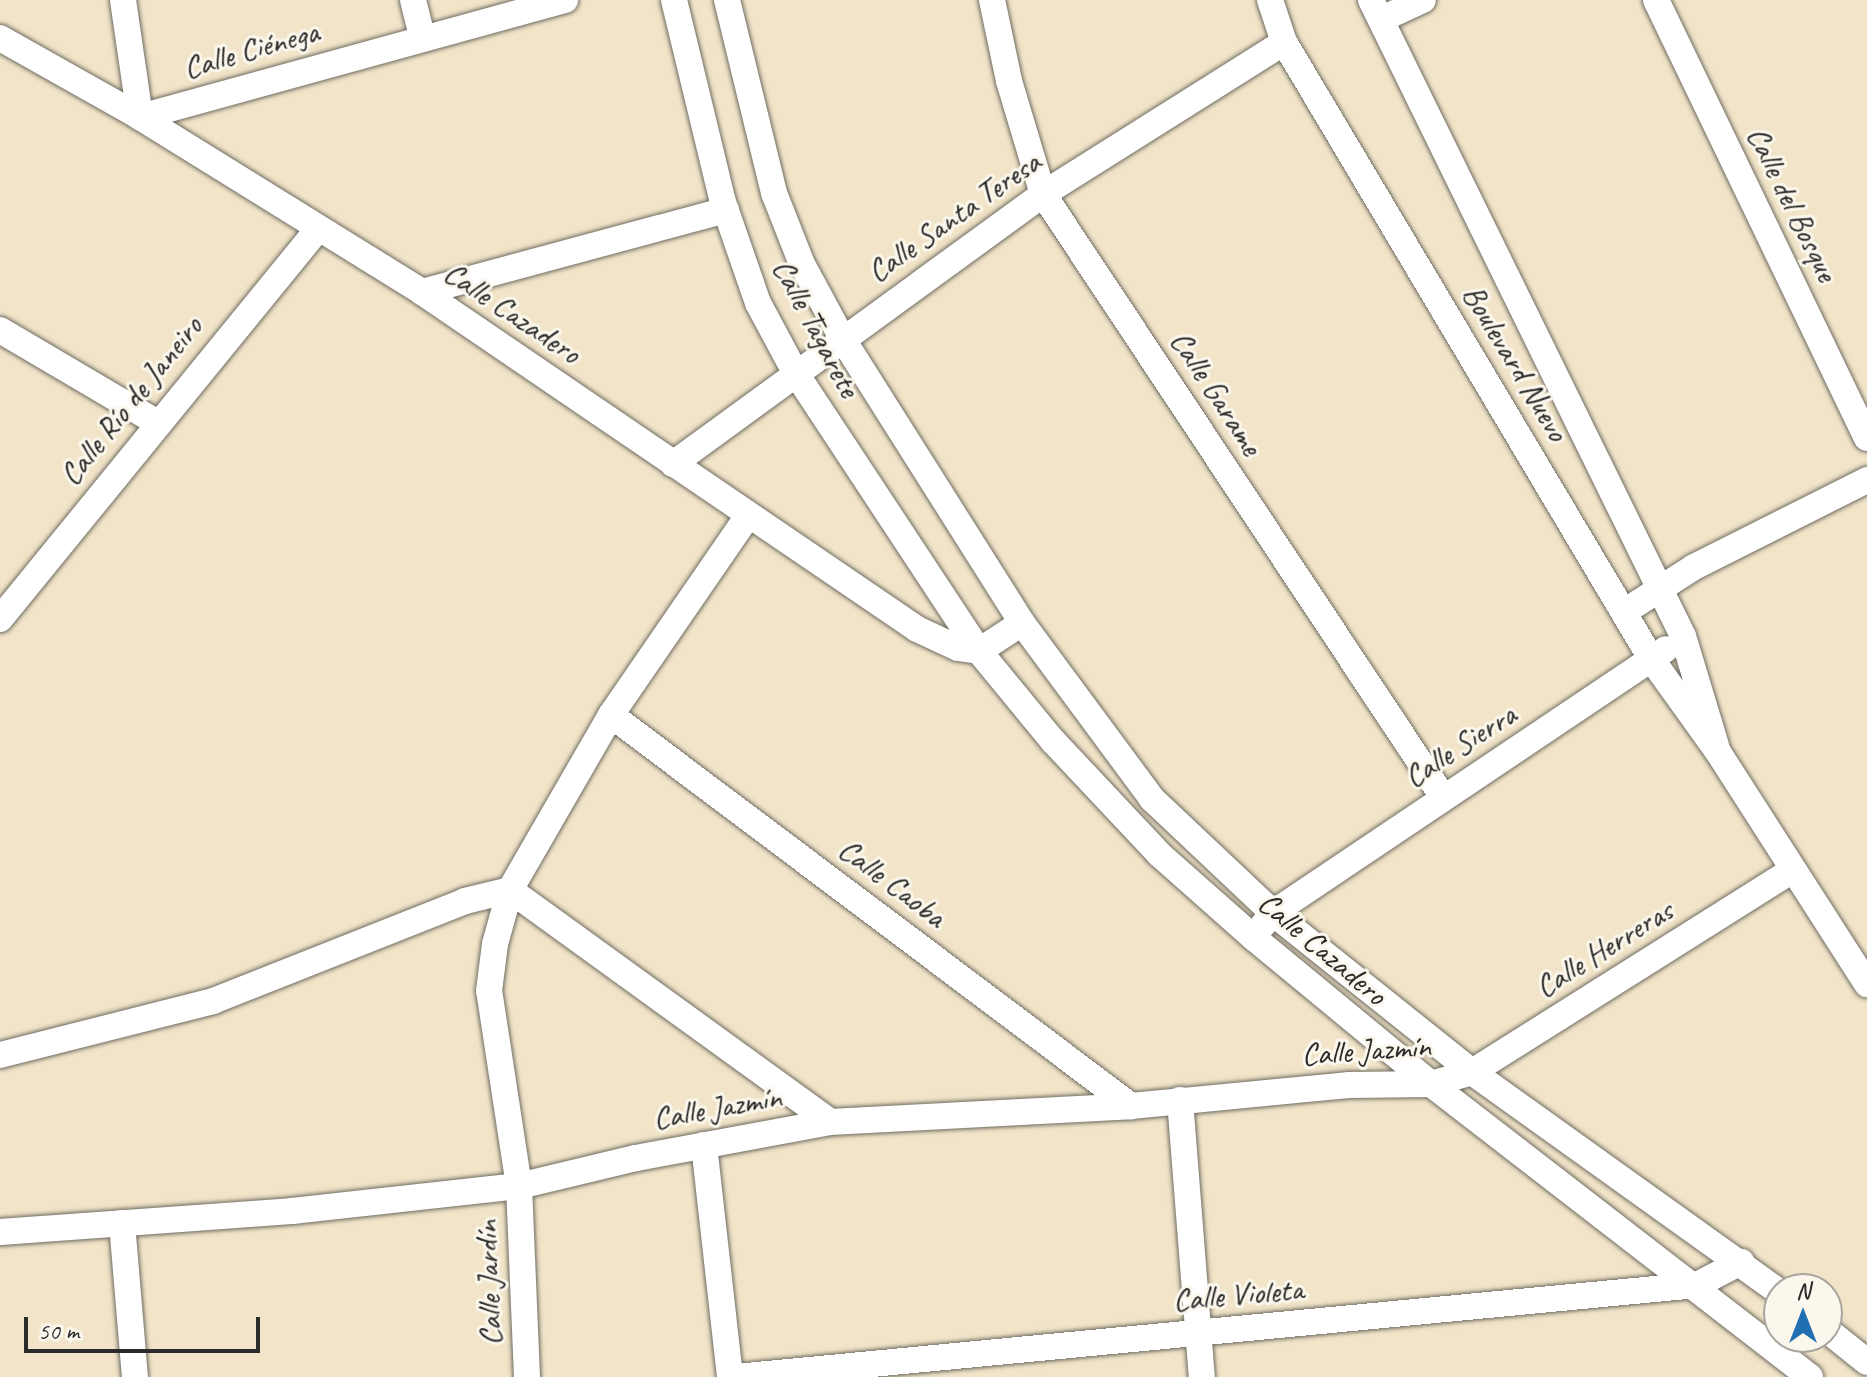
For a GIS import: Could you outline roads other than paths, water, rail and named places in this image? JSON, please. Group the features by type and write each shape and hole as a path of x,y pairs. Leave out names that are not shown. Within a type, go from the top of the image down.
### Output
{"street":[{"path":"123,0 140,117"},
{"path":"413,0 422,37"},
{"name":"Calle Ciénega","path":"140,117 565,0"},
{"name":"Calle Tagarete","path":"674,0 726,210 758,303 795,372 979,651"},
{"name":"Calle Tagarete","path":"727,0 774,193 802,264 842,338 1022,623"},
{"name":"Calle Garame","path":"992,0 1009,81 1043,194 1443,797"},
{"name":"Boulevard Nuevo","path":"1270,0 1284,42 1652,660 1718,752 1867,984"},
{"path":"1377,10 1423,0"},
{"name":"Calle del Bosque","path":"1656,0 1867,438"},
{"name":"Boulevard Nuevo","path":"1377,10 1683,636 1703,688 1718,752"},
{"name":"Calle Cazadero","path":"0,38 140,117 422,292 747,517 917,629 958,648 979,651 1053,741 1159,854 1254,938 1451,1078 1741,1262 1763,1279"},
{"name":"Calle Santa Teresa","path":"673,464 795,372 1043,194 1284,42"},
{"path":"422,292 726,210"},
{"name":"Calle Río de Janeiro","path":"0,619 156,422 318,229"},
{"path":"0,330 156,422"},
{"path":"1624,612 1658,587 1867,480"},
{"name":"Calle Jardín","path":"527,1377 519,1186 489,991 510,890 611,715 747,517"},
{"path":"979,651 1022,623"},
{"name":"Calle Cazadero","path":"1022,623 1152,799 1451,1078 1810,1377"},
{"name":"Calle Sierra","path":"1254,938 1273,913 1652,660 1683,636"},
{"name":"Calle Caoba","path":"611,715 1131,1106"},
{"name":"Calle Herreras","path":"1451,1078 1793,870"},
{"path":"0,1055 213,1001 465,901 510,890 830,1122"},
{"name":"Calle Jazmín","path":"0,1232 519,1186 704,1145 830,1122 1131,1106 1451,1078"},
{"path":"1180,1100 1202,1377"},
{"path":"704,1145 730,1377"},
{"path":"122,1223 135,1377"},
{"name":"Calle Violeta","path":"736,1377 1697,1285 1741,1262"},
{"path":"1843,1343 1867,1362"}]}
